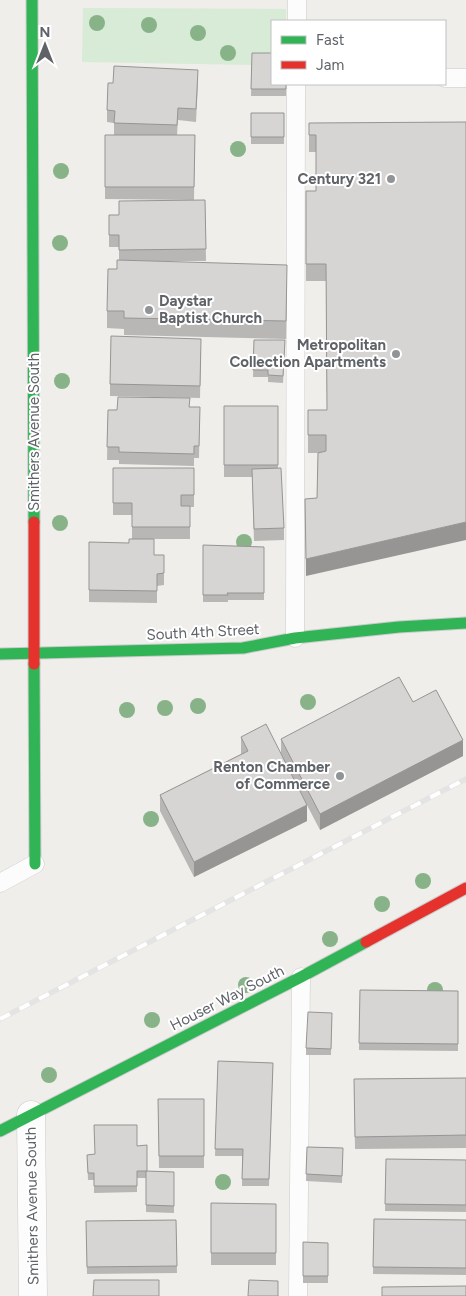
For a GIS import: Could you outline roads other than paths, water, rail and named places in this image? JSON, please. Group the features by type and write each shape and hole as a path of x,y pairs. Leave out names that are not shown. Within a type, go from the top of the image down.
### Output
{"street":[{"name":"Smithers Avenue South","path":"32,0 35,864"},
{"name":"South 4th Street","path":"0,654 243,648 295,638 399,627 466,623"},
{"name":"Houser Way South","path":"0,1131 301,977 466,888"},
{"name":"Smithers Avenue South","path":"31,1115 33,1296"}],"lane":[{"path":"297,0 297,20"},
{"path":"446,78 466,78"},
{"path":"295,638 296,85"},
{"path":"0,883 35,864"},
{"path":"298,1296 301,977"}],"railway":[{"path":"0,1019 466,779"}],"place":[{"name":"Century 321","path":"391,179"},
{"name":"Daystar Baptist Church","path":"149,310"},
{"name":"Metropolitan Collection Apartments","path":"396,354"},
{"name":"Renton Chamber of Commerce","path":"340,776"}]}
